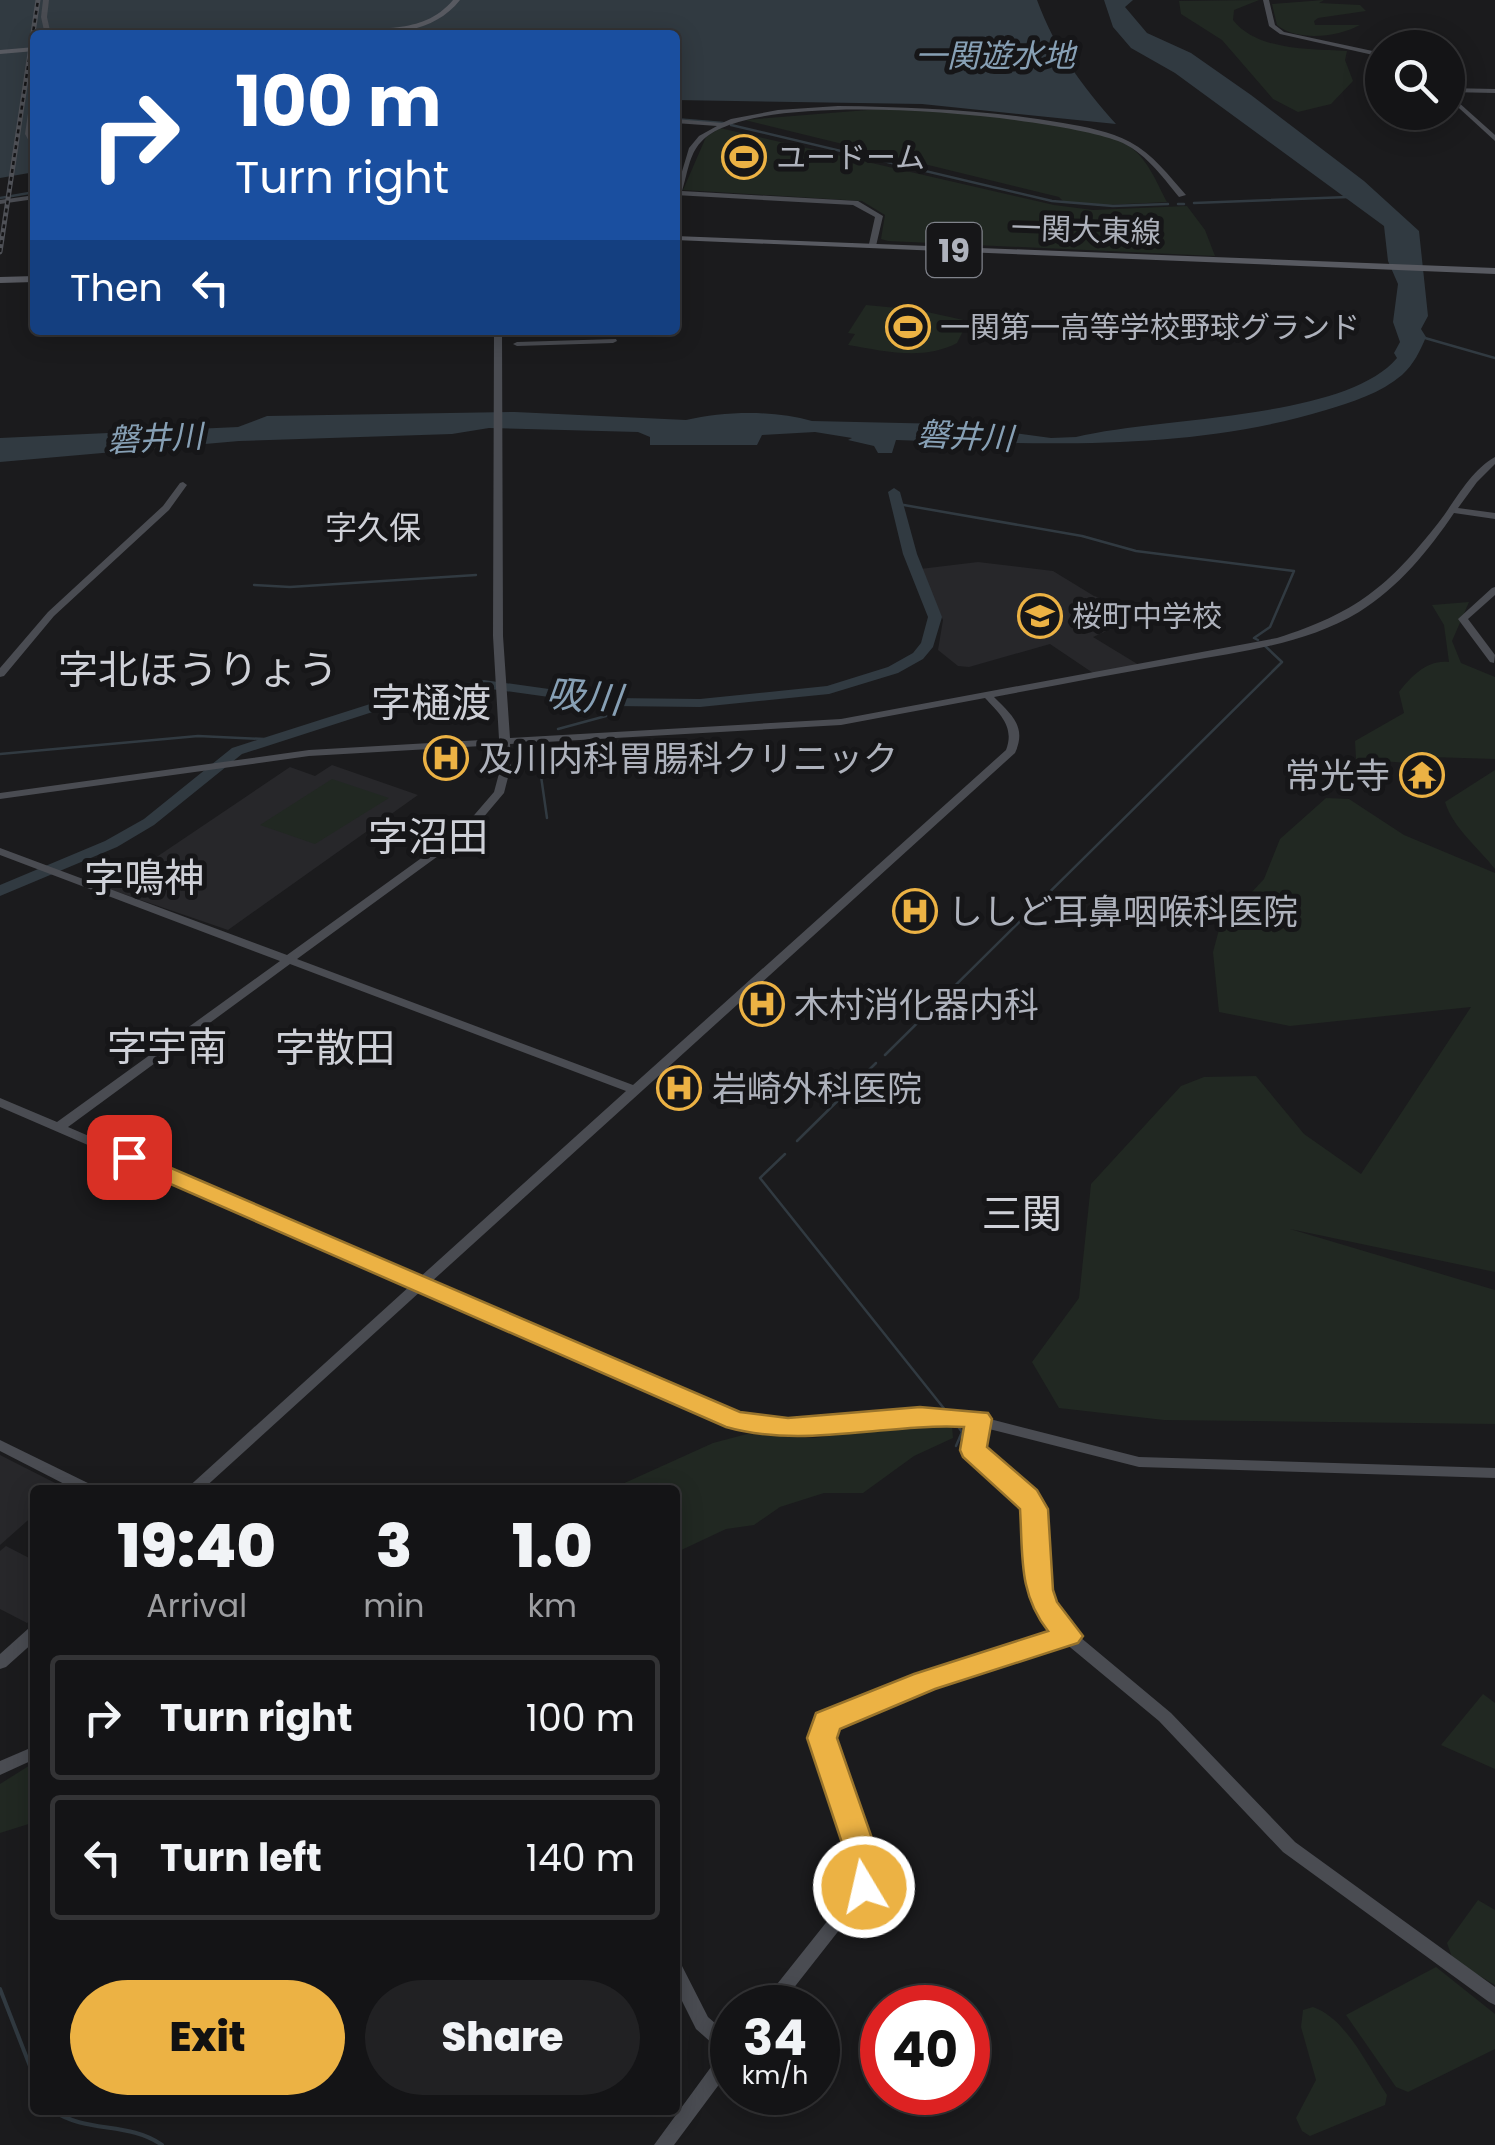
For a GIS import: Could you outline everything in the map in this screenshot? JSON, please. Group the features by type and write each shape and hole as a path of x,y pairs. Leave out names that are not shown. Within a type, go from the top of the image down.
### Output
{"main road":[{"path":"372,30 425,22 447,12 457,0"},
{"path":"0,52 30,49"},
{"name":"一関大東線","path":"680,240 873,244 1495,273"},
{"name":"一関大東線","path":"680,240 1234,261"},
{"path":"0,282 30,280"}],"street":[{"path":"46,0 47,30"},
{"path":"1266,0 1272,26 1282,33 1365,52"},
{"path":"1465,93 1495,92"},
{"path":"680,121 723,123 762,114 896,108 1076,126 1141,150 1182,196"},
{"path":"1465,110 1495,139"},
{"path":"680,183 697,143 723,123"},
{"path":"680,193 856,202 879,216 873,244"},
{"path":"0,202 30,199"},
{"path":"59,1127 485,814 504,782 499,676 498,335"},
{"path":"517,344 613,341"},
{"path":"0,796 309,753 816,725 1279,641 1335,623 1394,584 1472,482 1495,460"},
{"path":"0,674 23,643 166,508 183,485"},
{"path":"1452,510 1495,516"},
{"path":"1494,660 1463,619 1495,590"},
{"path":"198,1485 1011,751 1017,738 1014,726 988,696"},
{"path":"0,851 634,1090"},
{"path":"0,1102 736,1421 788,1428 920,1416 979,1419 1139,1462 1495,1473"},
{"path":"979,1419 973,1450 1027,1497 1034,1509 1039,1590 1044,1606 1068,1636 1166,1717 1289,1847 1495,1997"},
{"path":"0,1445 79,1485"},
{"path":"0,1663 30,1636"},
{"path":"785,1985 864,1887 866,1867 822,1738 827,1721 924,1682 1068,1636"},
{"path":"0,1768 30,1754"},
{"path":"680,1979 702,2023 710,2030"},
{"path":"663,2145 710,2081"}],"shaded area":[{"path":"1259,0 1234,10 1233,20 1256,38 1286,46 1347,51 1345,60 1353,81 1331,104 1298,112 1273,99 1222,40 1181,14 1179,1"},
{"path":"1324,0 1319,3 1360,5 1366,11 1318,18 1315,25 1360,25 1307,36 1277,25 1272,4"},
{"path":"880,109 1044,121 1105,135 1141,157 1167,202 1064,202 1059,197 745,120"},
{"path":"720,128 1054,205 1093,210 1187,206 1205,230 1215,256 888,241 881,239 885,215 862,201 683,190 706,137"},
{"name":"一関第一高等学校野球グランド","path":"866,305 918,310 968,321 957,343 931,352 903,353 848,345 855,334 848,333"},
{"name":"桜町中学校","path":"978,562 1053,571 1094,596 1147,613 1093,637 1139,665 1093,673 1050,644 969,667 958,666 938,650 943,620 920,569"},
{"path":"1469,602 1452,641 1461,663 1495,677 1495,759 1431,757 1446,766 1356,759 1355,741 1404,713 1399,692 1409,680 1427,666 1449,662 1444,625 1432,605"},
{"path":"332,765 418,795 228,930 109,889 290,767 315,776"},
{"path":"1495,770 1495,869 1460,829 1445,802"},
{"path":"332,779 389,798 315,844 260,825"},
{"path":"1326,798 1349,799 1404,835 1495,873 1495,1272 1290,1229 1495,1290 1495,1424 1164,1420 1059,1408 1032,1362 1079,1298 1091,1184 1181,1086 1204,1077 1256,1076 1304,1134 1361,1174 1471,1007 1290,1026 1219,1012 1213,952 1220,926 1264,879 1280,839"},
{"path":"952,1426 953,1438 914,1456 863,1493 824,1493 780,1507 754,1525 726,1529 680,1551 680,1485 620,1485 713,1443 747,1434 814,1438 901,1427"},
{"path":"0,1455 59,1485 30,1485 30,1518 0,1545"},
{"path":"6,1546 30,1558 27,1623 0,1609 0,1551"},
{"path":"1483,1694 1495,1703 1495,1769 1441,1745"},
{"path":"30,1765 30,1824 0,1833 0,1784"},
{"path":"1478,1900 1495,1910 1495,1985 1453,1960 1447,1943"},
{"path":"1436,1967 1495,2014 1495,2049 1408,2092 1396,2087 1346,2015"},
{"path":"1313,2007 1346,2032 1387,2095 1385,2105 1310,2136 1302,2131 1296,2118 1316,2080 1301,2027 1303,2010"}],"water":[{"name":"一関遊水地","path":"0,0 1037,0 1070,66 1116,124 922,104 680,100 680,30 30,30 30,173 0,178"},
{"name":"磐井川","path":"1104,0 1133,0 1125,7 1147,33 1191,53 1251,95 1364,181 1419,231 1428,316 1421,329 1426,337 1402,375 1376,392 1326,410 1274,424 1167,439 1058,443 896,440 892,453 878,453 874,446 848,440 852,438 815,432 762,435 757,445 650,445 650,437 638,432 489,428 452,434 239,441 0,462 0,438 238,427 267,416 515,412 686,420 749,413 812,421 947,424 1051,438 1076,437 1294,405 1336,394 1372,378 1397,358 1394,353 1400,342 1393,322 1398,284 1388,261 1384,226 1175,73 1131,48 1113,27"}],"waterway":[{"path":"680,119 723,123"},
{"path":"731,125 1052,201 1113,206 1168,204"},
{"path":"0,198 30,193"},
{"path":"1194,203 1348,197"},
{"path":"1178,204 1184,204"},
{"path":"1425,338 1495,358"},
{"name":"吸川","path":"0,891 111,844 149,822 237,751 414,694 484,684 613,702 700,703 829,690 893,670 918,656 928,644 935,617 910,554 894,492"},
{"path":"898,504 1082,536 1136,551 1294,571 1270,627 1254,638 1258,640"},
{"path":"254,585 290,587 476,575"},
{"path":"885,1055 1282,662 1264,645"},
{"path":"558,729 606,716 627,703"},
{"path":"0,754 198,736 264,739"},
{"path":"537,748 547,818"},
{"path":"797,1141 876,1063"},
{"path":"785,1154 760,1178 946,1411"},
{"path":"956,1446 962,1432 957,1425"},
{"path":"0,1989 30,2066"},
{"path":"61,2115 135,2133 162,2145"}],"railway":[{"path":"33,30 38,0"},
{"path":"0,252 30,53"}],"place":[{"name":"ユードーム","path":"744,157"},
{"name":"一関第一高等学校野球グランド","path":"908,327"},
{"name":"桜町中学校","path":"1040,616"},
{"name":"及川内科胃腸科クリニック","path":"446,758"},
{"name":"常光寺","path":"1422,775"},
{"name":"ししど耳鼻咽喉科医院","path":"915,911"},
{"name":"木村消化器内科","path":"762,1004"},
{"name":"岩崎外科医院","path":"679,1088"}],"district":[{"name":"字久保","path":"373,527"},
{"name":"字北ほうりょう","path":"198,670"},
{"name":"字樋渡","path":"431,703"},
{"name":"字沼田","path":"428,837"},
{"name":"字鳴神","path":"144,878"},
{"name":"字宇南","path":"167,1047"},
{"name":"字散田","path":"335,1048"},
{"name":"三関","path":"1022,1214"}],"route":[{"path":"129,1157 736,1421 788,1428 920,1416 979,1419 973,1450 1027,1497 1034,1509 1039,1590 1044,1606 1068,1636 924,1682 827,1721 822,1738 866,1867 864,1887"}]}
